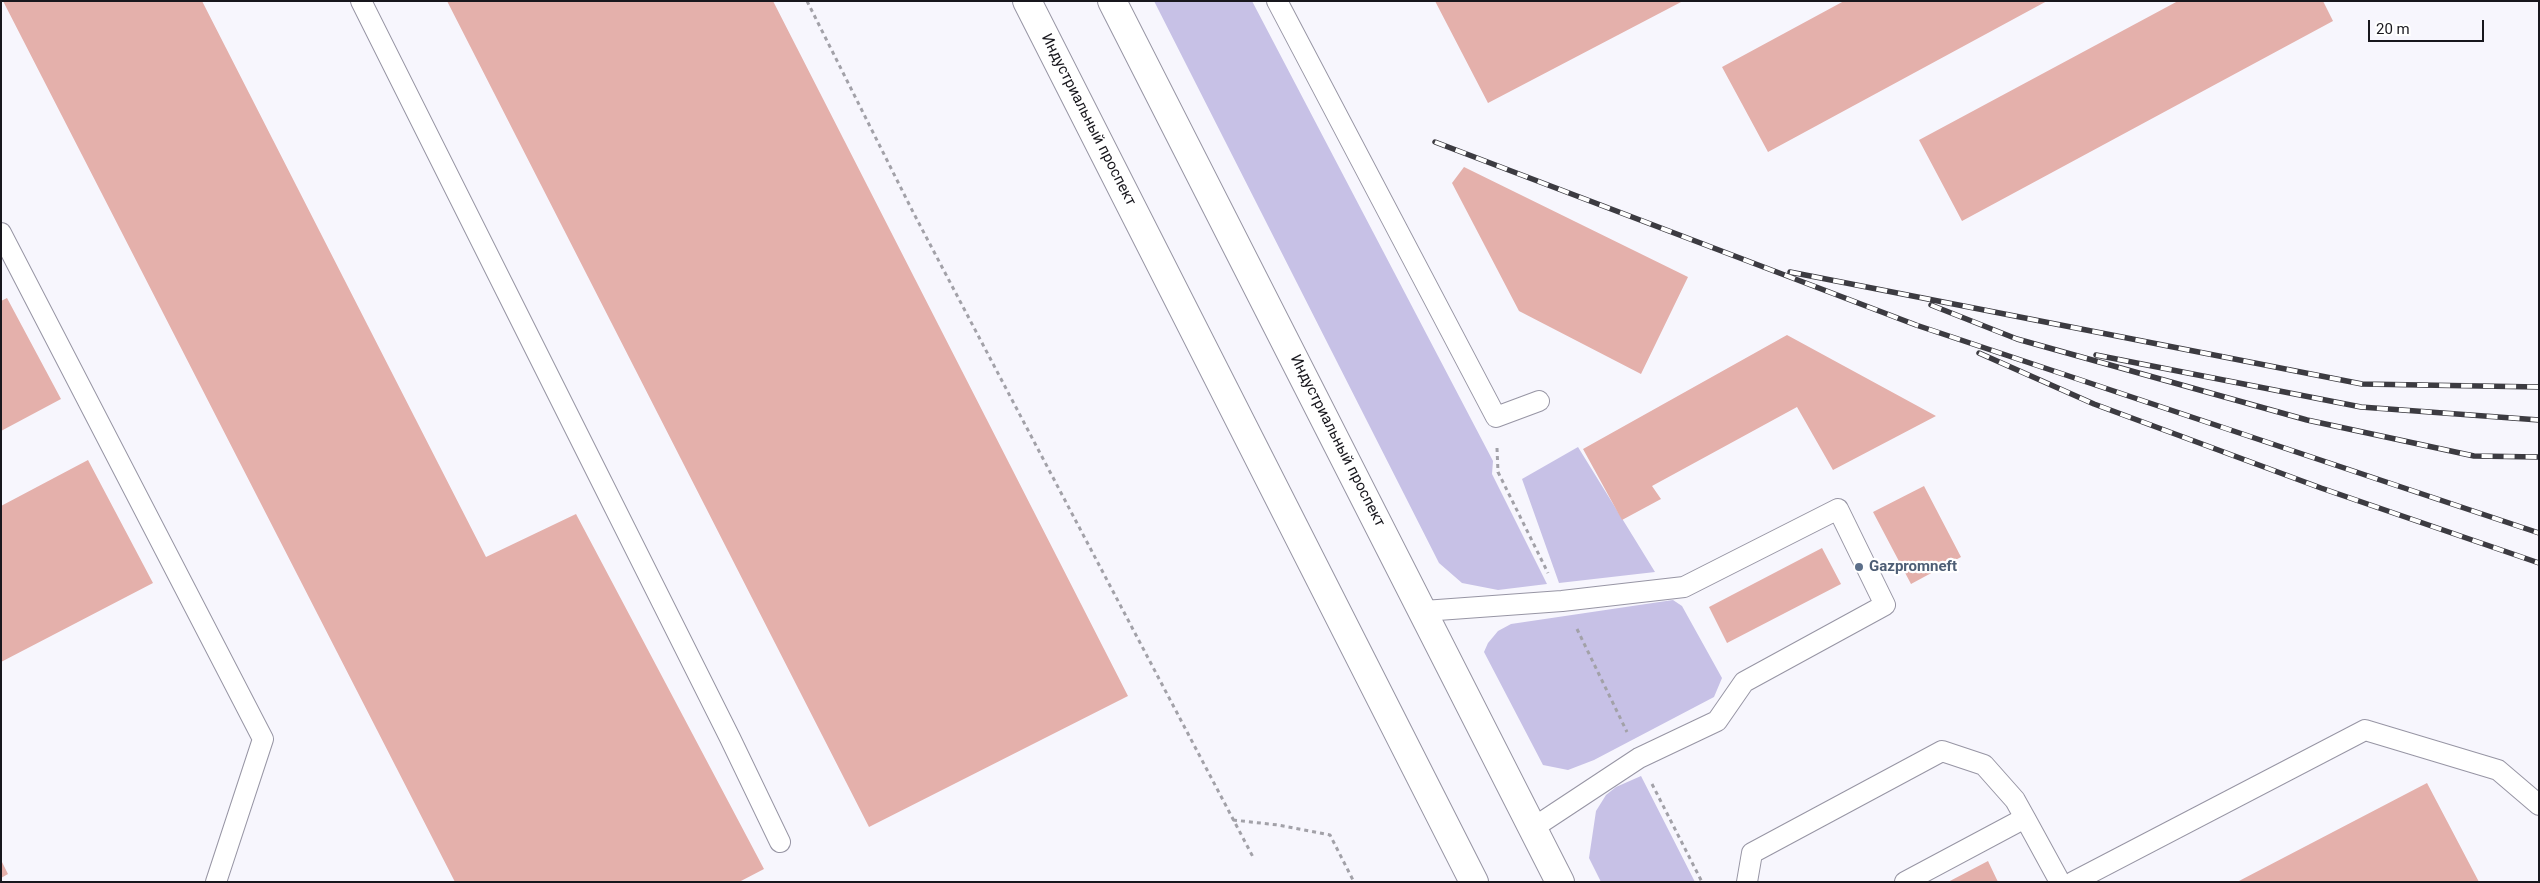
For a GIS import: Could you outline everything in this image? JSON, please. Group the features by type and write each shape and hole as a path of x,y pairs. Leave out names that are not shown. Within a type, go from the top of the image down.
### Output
{"main road":[{"name":"Индустриальный проспект","path":"1027,1 1474,882"},
{"name":"Индустриальный проспект","path":"1112,1 1424,611 1560,882"}],"lane":[{"path":"361,1 730,738 780,842"},
{"path":"1276,1 1496,416 1539,401"},
{"path":"1,233 263,739 216,882"},
{"path":"1424,611 1562,601 1684,588 1838,509 1885,605 1744,682 1717,720 1640,758 1533,828"},
{"path":"2073,882 2365,730 2498,770 2539,805"},
{"path":"1747,882 1752,853 1942,751 1984,765 2015,800 2060,882"},
{"path":"1905,882 2024,818"}],"path":[{"path":"807,1 913,212 1253,857"},
{"path":"1496,416 1498,472 1702,882"},
{"path":"1233,820 1278,824 1330,835 1354,882"}],"shaded area":[{"path":"1154,1 1252,1 1493,461 1492,474 1547,584 1498,590 1462,583 1439,563"},
{"path":"1578,447 1655,572 1559,583 1522,479"},
{"path":"1673,600 1682,606 1722,678 1714,697 1594,760 1568,770 1543,765 1484,652 1488,643 1498,631 1511,624"},
{"path":"1641,776 1695,882 1601,882 1589,858 1596,811 1606,795 1616,787"}],"building":[{"path":"3,1 202,1 486,557 576,514 764,869 739,882 455,882"},
{"path":"447,1 773,1 1128,696 869,827"},
{"path":"1435,1 1683,1 1488,103"},
{"path":"1844,1 2047,1 1768,152 1722,67"},
{"path":"2178,1 2323,1 2333,21 1962,221 1919,140"},
{"path":"1464,167 1688,277 1641,374 1519,311 1452,183"},
{"path":"7,298 61,399 1,431 1,301"},
{"path":"1787,335 1936,416 1833,470 1797,407 1652,486 1661,499 1622,520 1583,449"},
{"path":"88,460 153,583 1,662 1,506"},
{"path":"1924,486 1961,557 1911,584 1873,512"},
{"path":"1822,548 1841,584 1727,643 1709,607"},
{"path":"2427,783 2479,882 2237,882"},
{"path":"1,860 8,874 1,878"},
{"path":"1988,861 1998,882 1948,882"}],"railway":[{"path":"1435,142 1916,325 2539,533"},
{"path":"1790,272 2362,384 2539,387"},
{"path":"1931,305 2017,339 2307,420 2474,456 2539,457"},
{"path":"1979,353 2094,404 2321,488 2539,563"},
{"path":"2096,355 2361,407 2539,420"}],"place":[{"name":"Gazpromneft","path":"1859,567"}]}
